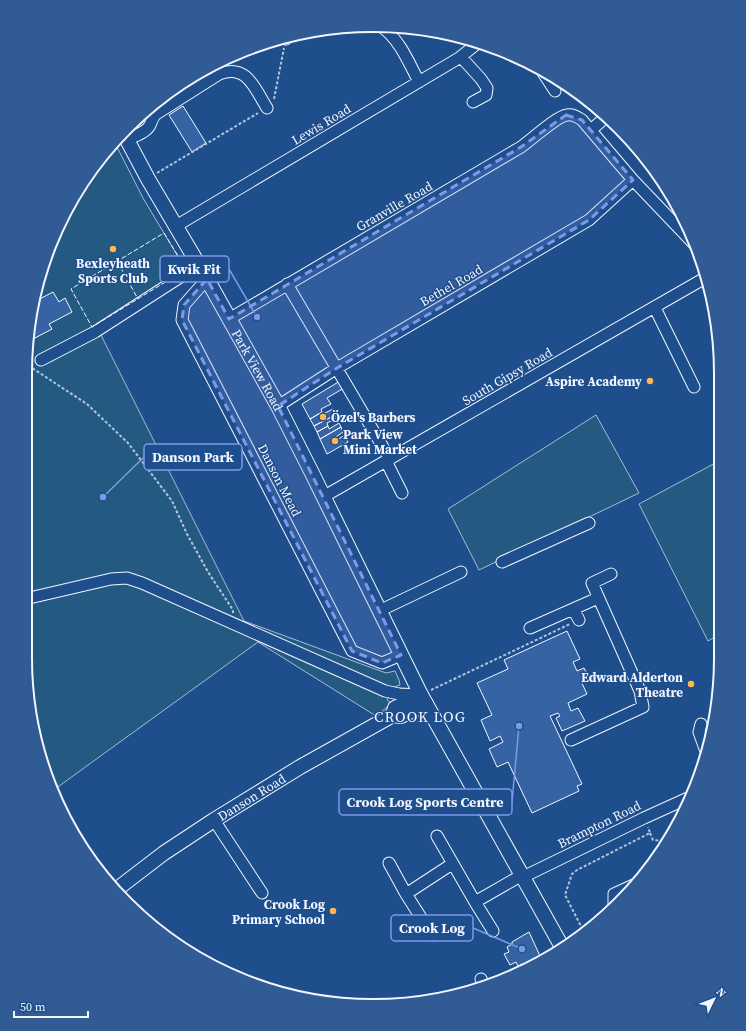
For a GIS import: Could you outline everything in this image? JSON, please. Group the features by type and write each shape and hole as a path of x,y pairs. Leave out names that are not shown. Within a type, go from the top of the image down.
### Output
{"main road":[{"name":"Park View Road","path":"126,138 278,406 424,699"},
{"name":"Danson Road","path":"120,886 164,853 214,820 300,767 393,715 395,708 424,699"},
{"path":"424,699 560,943"}],"street":[{"path":"390,33 395,39 419,82"},
{"name":"Lewis Road","path":"176,226 461,57 473,47"},
{"path":"461,57 481,78 487,88 486,95 473,102"},
{"path":"127,138 145,130 150,126 156,114 219,74 228,71 243,73 270,105"},
{"path":"548,81 556,92"},
{"name":"Granville Road","path":"229,319 522,147 561,116 577,116 591,130"},
{"path":"602,121 591,130 633,180 684,233"},
{"name":"Bethel Road","path":"278,406 337,368 588,220 633,180"},
{"path":"41,360 95,332 199,265"},
{"name":"Danson Mead","path":"207,279 184,305 182,320 352,651 382,663 401,655"},
{"name":"South Gipsy Road","path":"323,496 701,281"},
{"path":"287,284 337,368 388,460 402,492"},
{"path":"655,308 694,387"},
{"path":"502,562 588,523"},
{"path":"379,610 461,572"},
{"path":"571,740 643,707 640,691 592,583 611,574"},
{"path":"32,597 111,579 127,578 142,583 385,691 424,699"},
{"path":"530,628 598,598"},
{"path":"574,608 579,620"},
{"path":"700,724 699,732 703,743"},
{"name":"Brampton Road","path":"475,902 523,876 683,800"},
{"path":"214,820 262,893"},
{"path":"437,836 492,931"},
{"path":"388,863 432,935 444,927"},
{"path":"406,894 452,864"},
{"path":"614,899 614,894 623,890"}],"path":[{"path":"148,179 270,105 285,44"},
{"path":"32,368 87,404 128,443 172,501 187,534 233,610 235,624"},
{"path":"424,699 579,620"},
{"path":"644,818 653,840 661,841"},
{"path":"582,928 565,895 572,874 577,870 650,833"}],"highlighted area":[{"path":"566,115 582,120 633,180 589,220 337,368 278,406 401,655 382,663 352,651 182,320 184,305 207,279 229,319 521,147"}],"shaded area":[{"path":"117,148 143,198 189,275 101,335 244,621 386,673 395,671 400,685 394,687 387,700 392,703 376,716 258,642 58,787 50,768 39,725 33,680 32,373 35,328 50,263 67,222 89,184 102,165"},
{"path":"596,415 639,493 479,570 448,509"},
{"path":"714,464 714,638 708,641 639,504"}],"building":[{"path":"183,106 206,143 192,152 169,115"},
{"path":"53,292 59,302 65,298 72,312 49,324 52,329 34,338 35,328 41,298"},
{"path":"340,381 344,388 327,398 331,404 321,409 322,412 310,419 302,404"},
{"name":"Özel's Barbers","path":"333,409 335,415 314,426 310,419 322,412 323,414"},
{"path":"335,415 337,418 327,423 328,426 317,432 314,426"},
{"path":"339,423 341,427 320,439 317,432 328,426 329,429"},
{"name":"Park View Mini Market","path":"341,427 343,432 336,437 337,440 345,435 348,442 327,454 320,439"},
{"path":"567,631 580,659 573,662 577,671 584,668 589,678 581,681 587,694 568,703 571,711 578,708 585,721 562,731 556,718 560,716 558,713 550,716 582,784 577,786 579,791 532,813 508,762 497,767 489,749 503,742 500,736 490,741 481,720 492,715 477,683 508,669 504,660"},
{"path":"529,932 540,955 522,965 518,966 516,962 510,965 504,954 509,952 507,947 512,944 512,942"}],"fence":[{"path":"164,233 183,264 183,268 180,273 92,327 71,289 164,233"},
{"path":"117,261 138,299"}],"place":[{"name":"Bexleyheath Sports Club","path":"113,249"},
{"name":"Kwik Fit","path":"257,317"},
{"name":"Aspire Academy","path":"650,381"},
{"name":"Özel's Barbers","path":"323,417"},
{"name":"Park View Mini Market","path":"335,441"},
{"name":"Danson Park","path":"103,497"},
{"name":"Edward Alderton Theatre","path":"691,684"},
{"name":"Crook Log Sports Centre","path":"519,726"},
{"name":"Crook Log Primary School","path":"333,911"},
{"name":"Crook Log","path":"522,949"}],"district":[{"name":"CROOK LOG","path":"420,717"}]}
